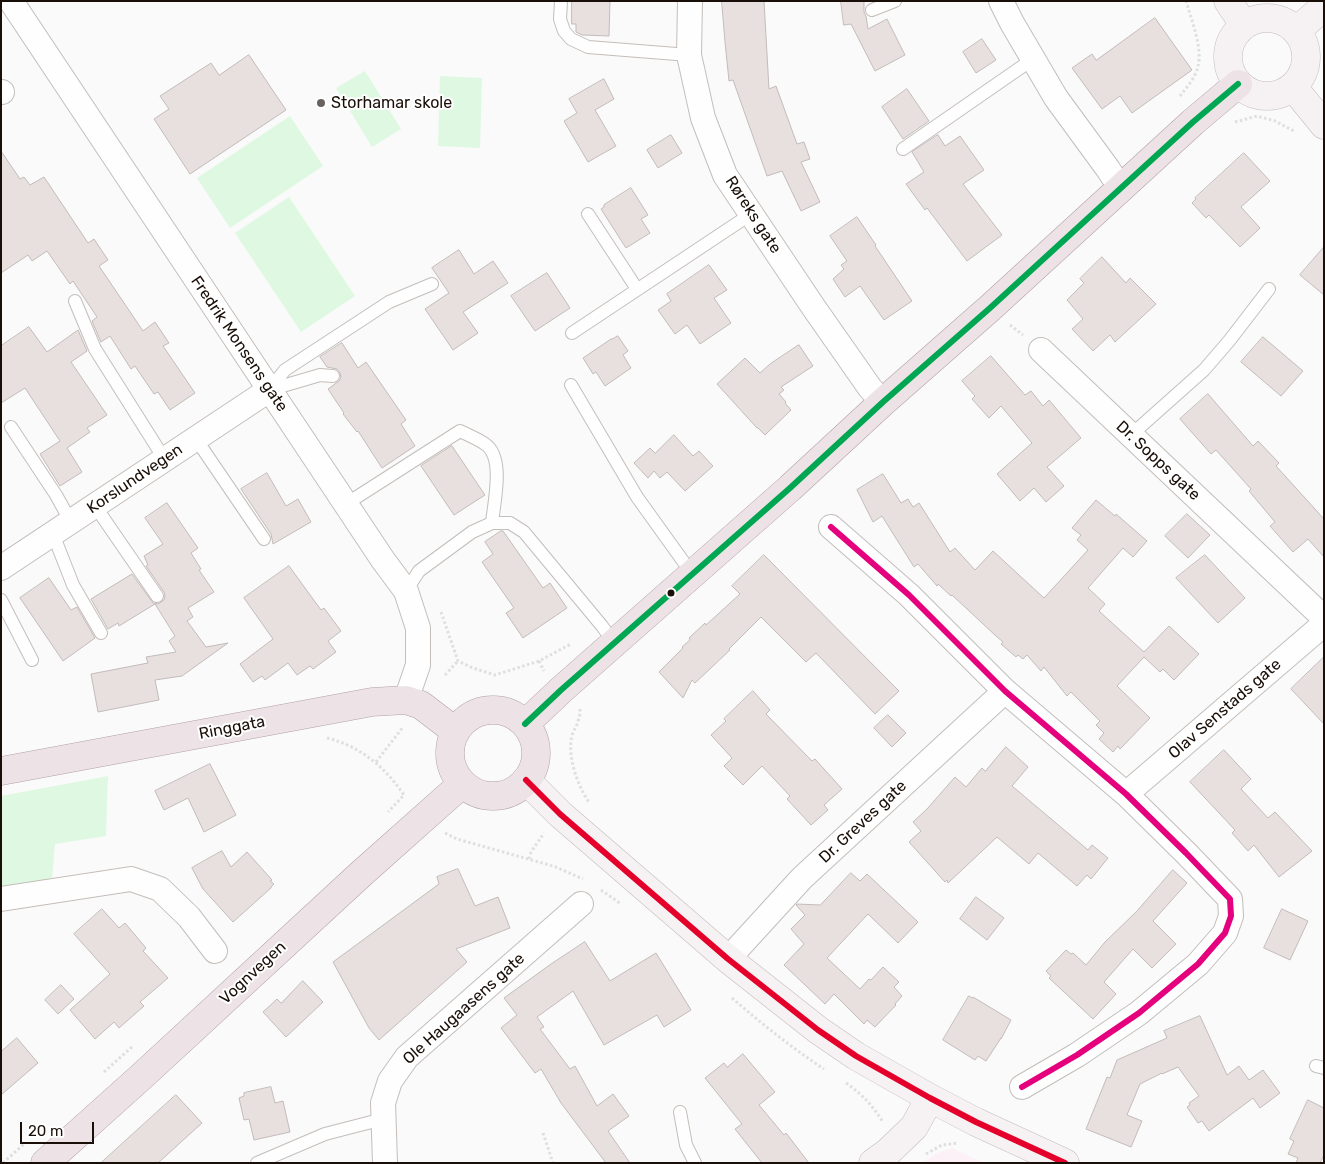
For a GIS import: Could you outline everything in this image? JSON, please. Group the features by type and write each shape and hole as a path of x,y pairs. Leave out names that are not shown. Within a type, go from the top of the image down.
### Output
{"main road":[{"path":"1228,1 1244,25"},
{"path":"1296,31 1324,7"},
{"path":"1266,18 1277,19 1296,31 1303,41 1306,54 1301,78 1292,87 1282,94 1271,97 1258,96 1247,92 1238,84 1230,73 1227,60 1229,46 1235,34 1244,25 1266,18"},
{"path":"525,724 990,308 1193,122 1238,84"},
{"path":"1292,87 1311,130"},
{"name":"Ringgata","path":"1,771 372,702 406,700 421,705 455,731"},
{"path":"485,710 499,710 511,714 525,724 533,736 536,760 533,770 517,789 508,794 485,796 472,791 462,784 452,769 449,751 455,731 468,717 485,710"},
{"path":"526,780 560,814 728,959 818,1030 856,1056 930,1098 976,1122 1064,1163"},
{"name":"Vognvegen","path":"45,1163 462,784"},
{"path":"873,1163 888,1152 914,1127 930,1098"}],"street":[{"name":"Fredrik Monsens gate","path":"11,1 269,390 383,560 406,591 418,628 418,665 406,700"},
{"name":"Røreks gate","path":"690,1 689,56 703,118 725,175 870,388 883,402"},
{"path":"1001,1 1012,24 1056,98 1121,188"},
{"name":"Dr. Sopps gate","path":"1041,350 1324,618"},
{"name":"Korslundvegen","path":"1,568 269,390"},
{"path":"831,527 909,594 1005,691 1126,794 1230,899 1231,916 1225,933 1198,964 1139,1013 1077,1055 1022,1087"},
{"name":"Olav Senstads gate","path":"1126,794 1324,624"},
{"name":"Dr. Greves gate","path":"728,959 802,878 1005,691"},
{"path":"1,899 131,879 160,889 189,917 216,951"},
{"name":"Ole Haugaasens gate","path":"385,1163 383,1103 390,1081 407,1058 586,894"}],"lane":[{"path":"561,1 560,19 564,31 571,40 588,47 689,56"},
{"path":"872,10 895,1"},
{"path":"903,149 1033,59"},
{"path":"588,214 637,289"},
{"path":"572,332 751,214"},
{"path":"269,390 284,370 389,302 432,284"},
{"path":"1131,435 1204,370 1229,342 1269,289"},
{"path":"74,300 95,349 165,460"},
{"path":"269,390 320,376 333,376"},
{"path":"571,385 637,497 693,575"},
{"path":"11,427 56,495 73,585 101,633"},
{"path":"346,504 460,431 487,444 495,455 497,470 492,523"},
{"path":"196,439 264,539"},
{"path":"95,506 157,596"},
{"path":"406,591 419,571 472,532 492,523 510,523 524,532 615,644"},
{"path":"1,600 32,660"},
{"path":"680,1112 686,1146 695,1163"},
{"path":"257,1163 325,1134 383,1119"}],"path":[{"path":"1233,122 1256,116 1311,130"},
{"path":"990,308 1041,350"},
{"path":"445,675 458,661"},
{"path":"539,662 544,672"},
{"path":"577,705 580,709 579,720 572,734 572,761 582,792 592,806"},
{"path":"376,762 403,727"},
{"path":"322,737 339,741 360,751 376,762 398,787 404,795 384,816"},
{"path":"529,859 544,832"},
{"path":"445,833 457,839 553,866 575,875 586,894"},
{"path":"598,888 626,908"},
{"path":"725,992 773,1033 828,1071"},
{"path":"99,1076 136,1043"},
{"path":"845,1082 862,1094 872,1105 884,1124"},
{"path":"542,1133 553,1163"},
{"path":"3,1163 26,1143"},
{"path":"924,1156 942,1146 958,1143 964,1146"}],"shaded area":[{"path":"952,1148 984,1163 922,1163 935,1154"}],"green space":[{"path":"365,71 401,129 372,147 336,88"},
{"path":"440,76 482,78 480,148 438,146"},
{"path":"290,116 323,166 230,228 197,178"},
{"path":"289,197 355,296 301,332 235,233"},
{"path":"108,776 106,836 55,844 52,879 1,889 1,796"}],"building":[{"path":"572,1 610,1 609,36 582,35 576,32 576,24 572,24"},
{"path":"722,1 764,1 769,89 776,86 797,144 804,142 810,159 801,162 820,202 801,211 782,171 767,176 733,80 729,81"},
{"path":"841,1 864,1 864,12 868,29 887,19 905,55 875,71 851,24 844,25"},
{"path":"1155,18 1192,70 1132,113 1120,96 1102,109 1072,68 1092,54 1096,60"},
{"path":"982,39 996,60 976,73 963,52"},
{"path":"249,55 286,110 190,174 154,119 169,109 160,96 211,63 219,75"},
{"path":"604,79 614,99 595,110 616,146 588,162 564,121 577,113 569,99"},
{"path":"907,89 929,121 903,139 882,107"},
{"path":"671,135 682,153 658,168 647,150"},
{"path":"938,135 945,146 960,136 984,170 963,184 1002,235 967,261 927,208 925,210 906,184 924,172 912,152"},
{"path":"1,151 20,179 24,177 30,185 44,177 88,243 94,239 108,260 99,266 143,331 155,322 169,343 163,346 195,393 170,410 158,392 154,394 135,366 131,369 110,336 101,342 92,321 97,317 73,281 70,284 47,251 32,261 28,255 1,273"},
{"path":"1244,153 1270,181 1241,207 1260,228 1240,247 1209,215 1206,218 1192,203 1195,198"},
{"path":"631,188 648,215 641,219 650,233 626,248 601,209 604,205"},
{"path":"857,217 912,301 884,320 860,286 845,297 833,279 844,269 841,265 847,261 830,236"},
{"path":"1324,247 1324,295 1300,275"},
{"path":"459,250 474,274 493,261 508,283 463,312 478,333 453,350 425,309 449,293 432,268"},
{"path":"1102,257 1126,283 1130,278 1156,304 1115,342 1110,335 1093,351 1072,329 1083,319 1067,300 1084,283 1080,279"},
{"path":"709,265 727,290 714,298 731,323 700,344 687,325 675,334 658,310 671,301 667,294"},
{"path":"547,273 570,308 535,331 511,296"},
{"path":"29,327 47,352 78,330 87,351 71,362 107,415 87,428 90,432 67,448 82,472 60,486 40,454 60,441 25,388 1,403 1,346"},
{"path":"618,336 628,351 623,355 631,368 605,386 596,372 593,374 583,358"},
{"path":"1263,337 1303,371 1281,396 1241,362"},
{"path":"342,343 358,368 366,362 406,420 401,424 415,446 382,468 358,431 343,414 328,389 339,381 340,373 337,369 327,367 320,357"},
{"path":"799,345 813,366 781,387 784,390 779,394 791,410 765,435 717,384 745,358 760,373"},
{"path":"991,356 1025,395 1031,391 1043,406 1049,400 1081,438 1047,467 1064,486 1046,502 1034,488 1020,501 997,474 1032,443 1001,406 989,418 972,399 975,396 962,381"},
{"path":"1208,394 1253,446 1258,441 1279,463 1276,466 1324,519 1324,557 1308,539 1293,552 1270,526 1275,522 1249,491 1251,489 1216,450 1211,454 1180,419"},
{"path":"674,435 693,456 699,451 713,466 685,491 667,472 660,478 654,471 648,478 634,463 650,448 655,453"},
{"path":"452,446 485,495 454,515 421,466"},
{"path":"267,473 286,506 298,499 311,522 273,544 271,534 241,489"},
{"path":"883,474 901,503 908,499 913,507 919,503 950,552 955,548 975,570 993,551 1044,598 1088,550 1077,540 1081,535 1072,528 1096,500 1115,516 1116,514 1147,541 1133,557 1123,548 1088,588 1105,604 1099,611 1144,652 1169,626 1199,654 1174,680 1163,669 1160,672 1144,657 1117,686 1150,718 1120,749 1118,746 1113,752 1099,739 1104,733 1096,725 1100,721 1071,692 1067,696 1044,667 1041,671 1027,655 1023,659 1018,655 1016,657 1001,644 1003,642 952,595 938,584 937,586 918,564 914,567 882,516 873,522 857,490"},
{"path":"167,503 198,548 191,553 201,569 199,570 214,592 188,608 193,617 187,621 206,647 228,643 182,676 155,680 159,700 98,712 91,674 148,663 146,657 176,652 169,641 175,636 155,604 119,626 118,623 108,629 91,599 132,574 153,603 158,604 164,600 164,592 146,566 148,565 144,556 163,544 145,518"},
{"path":"1187,514 1210,535 1188,558 1165,536"},
{"path":"503,531 543,588 550,583 567,608 523,638 506,613 514,608 482,562 493,554 485,542"},
{"path":"764,555 899,691 875,714 816,653 806,662 761,617 695,683 692,680 683,698 659,672 683,648 690,640 689,638 740,594 732,586"},
{"path":"1205,555 1245,598 1218,623 1176,578"},
{"path":"289,566 321,610 324,608 341,631 328,641 336,652 313,669 310,666 297,675 288,663 265,680 262,676 253,682 240,664 273,639 244,598"},
{"path":"49,578 71,610 77,607 95,638 63,661 20,598"},
{"path":"1324,657 1324,724 1291,689"},
{"path":"753,691 770,710 766,714 812,761 815,759 842,789 824,805 828,810 811,825 787,799 790,796 762,766 743,785 724,766 732,758 711,735 726,721 724,719"},
{"path":"888,715 906,733 892,747 874,728"},
{"path":"1006,747 1028,767 1012,786 1088,850 1092,845 1108,858 1091,879 1087,875 1077,886 1038,853 1029,864 997,837 948,883 909,842 921,831 913,822 955,777 966,787 982,768 985,771"},
{"path":"1224,750 1251,779 1241,789 1268,818 1275,812 1312,851 1279,877 1254,845 1248,851 1232,833 1235,830 1190,782"},
{"path":"210,764 236,815 204,832 188,798 164,810 155,791"},
{"path":"222,851 231,867 247,852 274,884 233,922 203,889 192,868"},
{"path":"458,869 475,906 498,897 510,928 456,949 467,962 379,1040 369,1028 333,962 439,884 437,877"},
{"path":"1173,870 1187,883 1153,921 1176,944 1152,968 1133,949 1104,982 1116,994 1093,1019 1049,978 1051,976 1046,971 1066,950 1071,954 1073,953 1086,965 1105,942 1137,911"},
{"path":"851,873 860,881 867,874 918,922 898,943 868,914 827,958 860,989 883,967 899,982 894,987 902,996 875,1027 867,1020 864,1024 834,994 825,1004 784,965 804,944 791,929 805,915 796,905 820,905"},
{"path":"976,897 1004,918 987,940 960,919"},
{"path":"102,909 119,928 125,923 146,948 143,951 168,978 140,1002 144,1006 119,1028 114,1022 95,1039 70,1010 110,974 74,934"},
{"path":"1282,909 1308,921 1290,960 1264,948"},
{"path":"585,942 610,981 656,953 691,1010 664,1027 657,1015 604,1045 573,991 537,1017 544,1027 540,1029 570,1069 575,1066 597,1106 613,1094 629,1116 608,1131 630,1163 606,1163 561,1103 541,1069 535,1073 501,1028 517,1015 504,998"},
{"path":"303,981 323,1002 286,1037 263,1012 277,999 281,1003"},
{"path":"61,985 74,999 58,1014 45,1000"},
{"path":"969,996 1011,1020 986,1061 978,1056 975,1060 943,1040"},
{"path":"1200,1016 1227,1075 1239,1066 1249,1080 1263,1070 1280,1093 1260,1108 1253,1098 1209,1131 1202,1121 1198,1123 1187,1107 1190,1105 1189,1103 1199,1096 1178,1067 1140,1084 1127,1115 1142,1121 1131,1147 1086,1129 1107,1077 1110,1078 1117,1060 1167,1038 1164,1031"},
{"path":"17,1038 38,1063 1,1095 1,1052"},
{"path":"743,1054 775,1092 759,1105 784,1135 786,1133 809,1163 762,1163 735,1129 742,1124 705,1078 724,1063 727,1067"},
{"path":"271,1087 275,1103 283,1101 290,1132 254,1140 249,1119 244,1120 239,1098 244,1096 244,1093"},
{"path":"176,1095 202,1123 158,1163 101,1163"},
{"path":"1308,1100 1324,1108 1324,1155 1320,1163 1296,1163 1298,1158 1288,1154 1294,1141 1290,1139"}],"transit line":[{"path":"525,724 990,308 1193,122 1238,84"},
{"path":"831,527 909,595 1005,691 1126,794 1230,899 1231,916 1225,933 1198,964 1139,1013 1077,1055 1022,1087"},
{"path":"526,780 560,814 728,959 818,1030 856,1056 930,1098 976,1122 1065,1163"}],"place":[{"name":"Storhamar skole","path":"321,103"}]}
